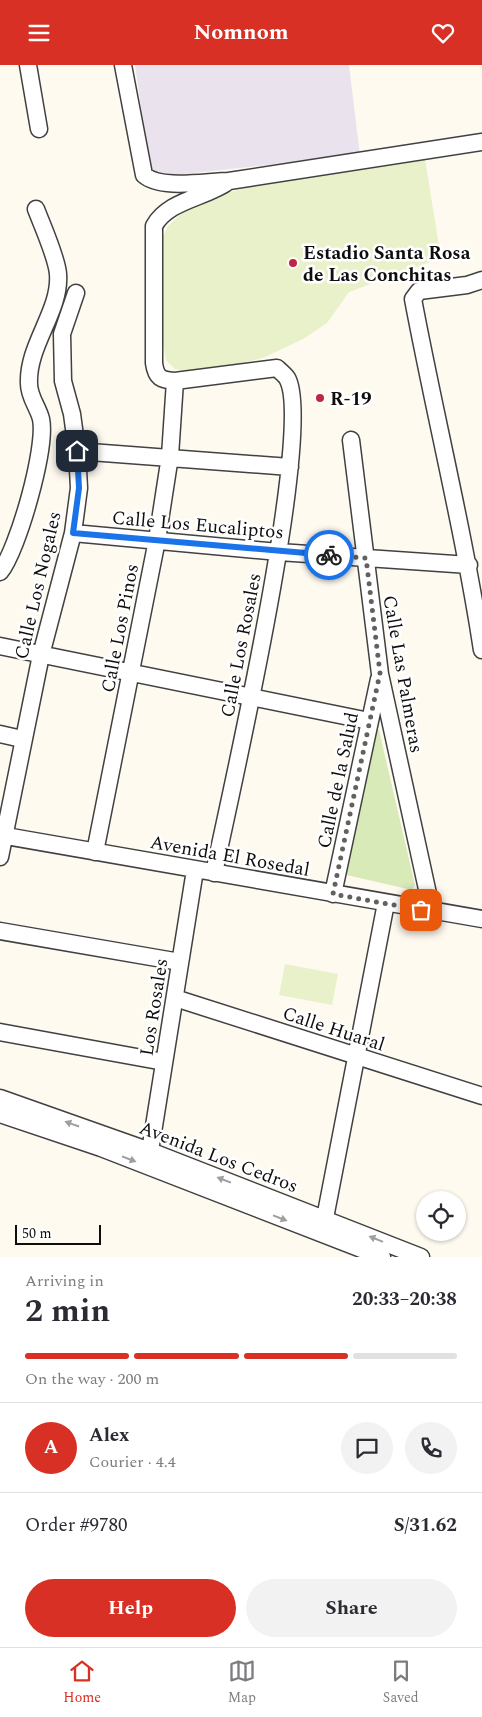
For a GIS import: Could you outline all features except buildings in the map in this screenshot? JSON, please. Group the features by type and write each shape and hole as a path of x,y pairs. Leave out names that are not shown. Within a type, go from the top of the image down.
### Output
{"street":[{"path":"28,65 39,129"},
{"path":"124,65 144,175 150,180 163,183 229,181 482,142"},
{"path":"175,381 160,380 155,374 154,226 158,219 173,207 217,190 229,181"},
{"path":"0,572 7,563 18,535 38,465 41,419 32,401 28,383 36,350 57,290 58,273 36,209"},
{"path":"482,280 467,285 419,291 412,299 436,420 469,565 482,650"},
{"name":"Calle Los Nogales","path":"0,857 2,835 22,739 41,655 73,533 79,488 77,451 72,413 63,381 62,334 76,293"},
{"name":"Calle Los Rosales","path":"175,381 276,368 288,379 292,400 293,434 279,551 214,873"},
{"name":"Calle Los Pinos","path":"95,852 157,540 170,457 175,381"},
{"name":"Calle Las Palmeras","path":"350,440 380,673 432,912"},
{"path":"77,451 290,467"},
{"name":"Calle Los Eucaliptos","path":"73,533 469,565"},
{"path":"0,646 369,721"},
{"name":"Calle de la Salud","path":"333,894 380,673"},
{"path":"0,734 22,739"},
{"name":"Avenida El Rosedal","path":"2,835 432,912 482,919"},
{"name":"Los Rosales","path":"150,1151 195,870"},
{"path":"325,1218 386,903"},
{"path":"0,931 180,962"},
{"name":"Calle Huaral","path":"175,997 356,1057 482,1096"},
{"path":"0,1032 164,1062"},
{"name":"Avenida Los Cedros","path":"0,1098 150,1151 421,1257"},
{"name":"Avenida Los Cedros","path":"0,1114 101,1148 382,1257"}],"shaded area":[{"path":"135,65 349,65 360,155 157,177 150,172"}],"green space":[{"name":"Estadio Santa Rosa de Las Conchitas","path":"425,159 441,258 349,292 327,323 305,338 263,358 197,373 175,369 166,360 159,322 159,245 168,226 182,213 216,196 257,185 395,160"},
{"path":"371,728 379,730 415,885 412,890 342,874"},
{"path":"285,964 338,974 332,1005 279,995"}],"way so far":[{"path":"329,555 366,558 380,673 333,894 421,910"}],"place":[{"name":"Estadio Santa Rosa de Las Conchitas","path":"293,263"},
{"name":"R-19","path":"320,398"}],"route":[{"path":"77,451 79,488 73,533 329,555"}]}
